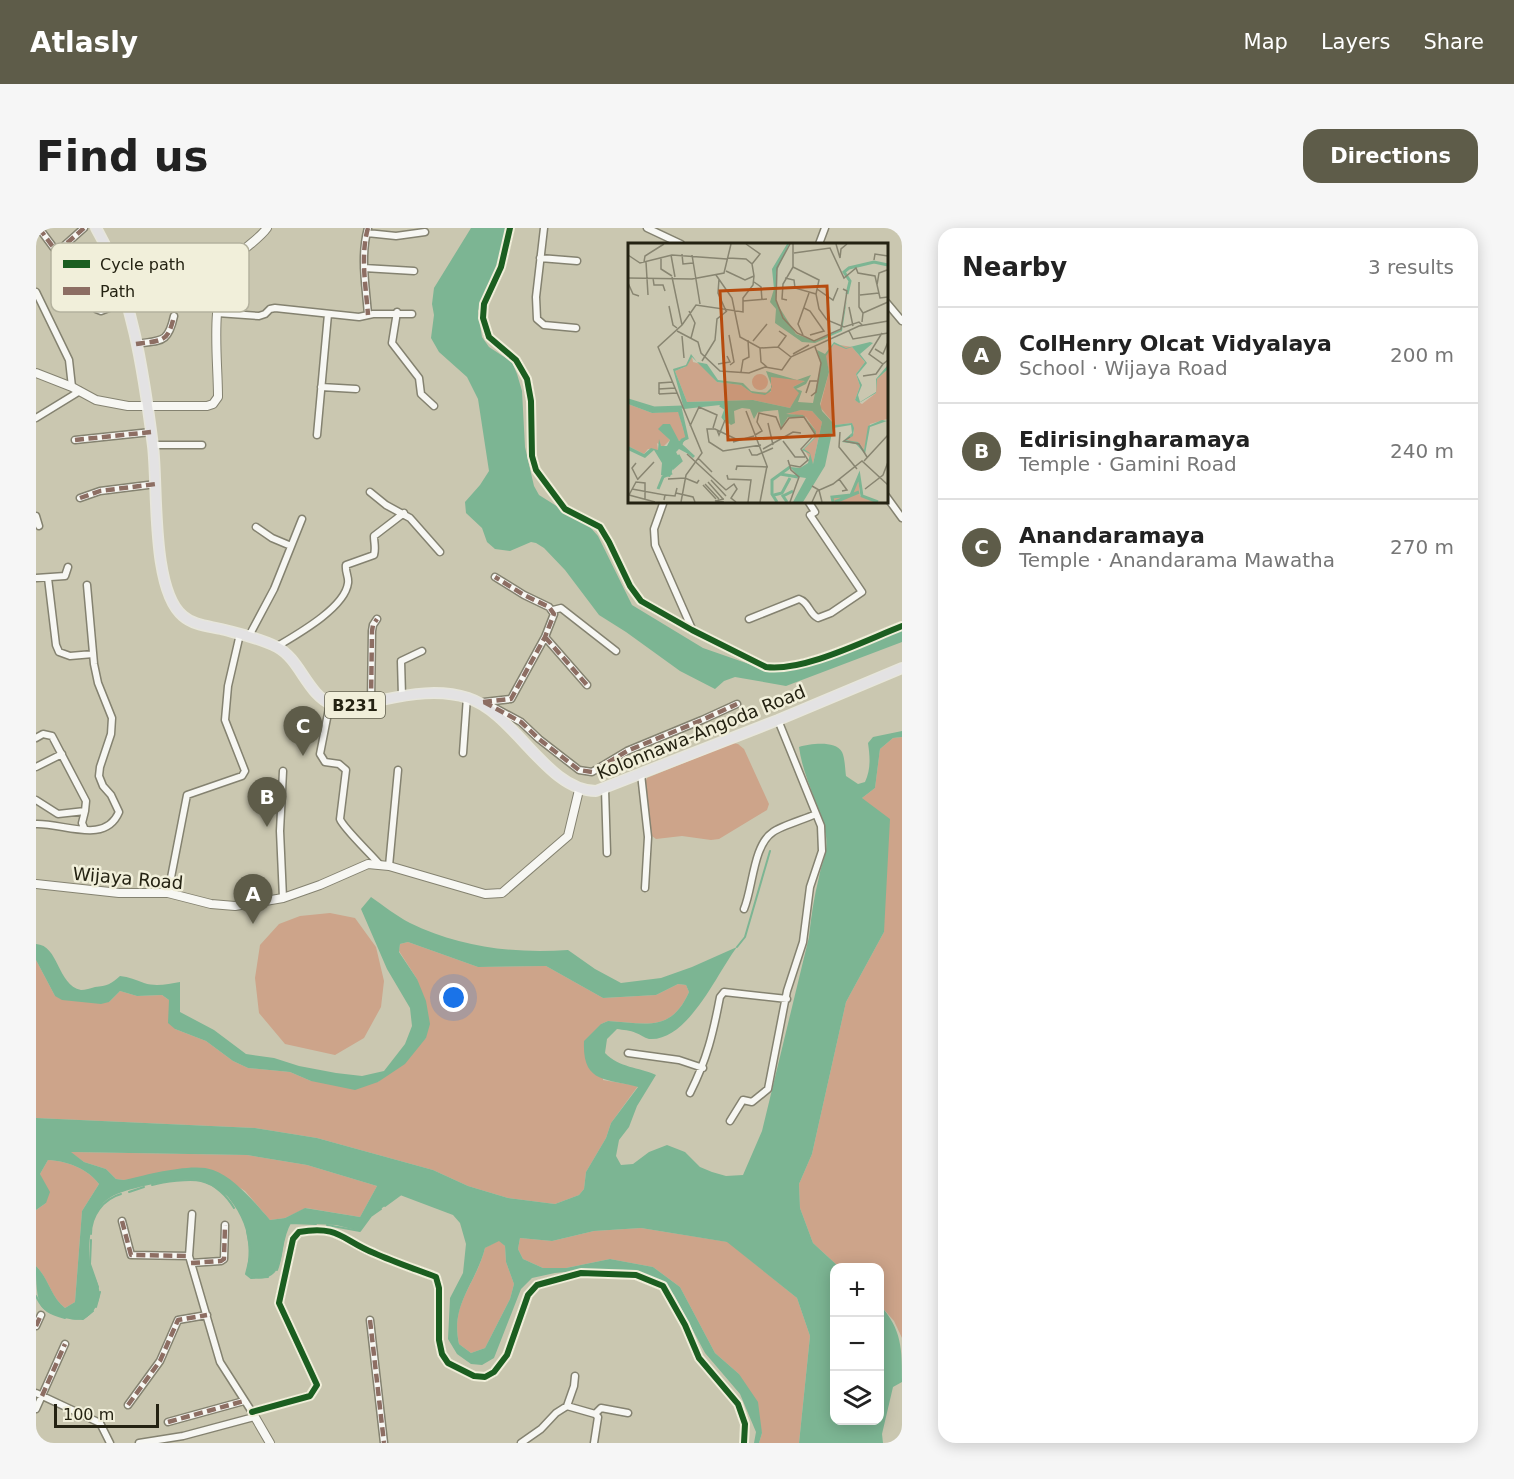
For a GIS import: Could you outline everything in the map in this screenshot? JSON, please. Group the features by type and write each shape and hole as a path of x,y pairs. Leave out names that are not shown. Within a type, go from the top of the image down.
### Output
{"main road":[{"name":"B231","path":"96,228 105,243"},
{"name":"B231","path":"129,312 153,445 160,563 174,607 191,622 245,635 276,647 290,656 313,688 330,703"},
{"name":"Kolonnawa-Angoda Road","path":"330,703 342,706 402,696 441,693 467,697 491,709 550,768 579,790 596,791 778,720 902,668"}],"street":[{"path":"39,228 51,244"},
{"path":"67,243 84,228"},
{"path":"249,245 267,228"},
{"path":"510,228 501,267 484,304 483,318 489,337 516,360 527,379 531,400 533,464 565,509 600,527 630,586 641,601 692,630 766,667 773,668 803,663 902,626"},
{"path":"544,228 536,297 537,319 544,325 576,328"},
{"path":"646,228 679,243"},
{"path":"819,243 825,228"},
{"path":"368,315 364,268 367,230 396,236 425,232"},
{"path":"540,258 577,261"},
{"path":"364,268 414,271"},
{"path":"36,292 69,360 76,389"},
{"path":"887,304 902,321"},
{"path":"36,373 76,389 96,400 128,406 207,406 213,404 218,397 217,313 259,316 274,308 359,317 397,312 412,314"},
{"path":"397,312 392,343 419,378 421,394 434,406"},
{"path":"317,435 328,314"},
{"path":"135,344 167,337 174,316"},
{"path":"321,387 356,390"},
{"path":"36,418 76,389"},
{"path":"75,440 151,432"},
{"path":"153,445 202,445"},
{"path":"80,498 100,491 156,484"},
{"path":"370,492 386,505 404,513 440,552"},
{"path":"887,499 902,518"},
{"path":"664,502 654,529 655,545 692,630"},
{"path":"750,620 799,598 805,601 813,616 818,618 831,613 862,592 810,515 815,512 809,502"},
{"path":"276,647 330,611 349,581 345,572 346,565 374,555 376,549 374,536 404,513"},
{"path":"36,516 39,526"},
{"path":"168,893 187,795 242,776 245,771 225,720 228,686 245,635 274,589 302,519"},
{"path":"256,527 272,538 291,546"},
{"path":"36,578 65,576 68,567"},
{"path":"495,577 524,596 553,610 561,608 616,651"},
{"path":"48,578 56,645 59,652 70,656 93,654"},
{"path":"36,824 85,830 104,829 115,822 119,812 99,776 111,734 112,718 98,683 87,585"},
{"path":"481,702 511,699 545,637 554,617 553,610"},
{"path":"371,702 372,631 378,619"},
{"path":"545,637 587,685"},
{"path":"402,696 401,661 422,651"},
{"path":"463,753 467,697"},
{"path":"481,702 521,722 579,770 592,772 627,751 737,704"},
{"path":"330,703 320,754 326,762 339,764 346,770 340,819 342,826 384,866"},
{"path":"729,1121 743,1100 752,1102 768,1089 787,991 803,942 810,887 822,852 821,826 778,720"},
{"path":"36,738 43,734 52,735 86,801 82,823 85,830"},
{"path":"36,767 62,754"},
{"path":"384,866 398,770"},
{"path":"283,771 280,831 283,898"},
{"path":"641,774 648,837 645,888"},
{"path":"605,789 607,854"},
{"name":"Wijaya Road","path":"36,884 119,893 168,893 211,904 235,906 283,898 368,864 384,866 485,894 502,893 568,836 579,790"},
{"path":"36,800 58,814 85,811"},
{"path":"744,909 750,894 751,878 765,838 775,830 816,814"},
{"path":"690,1093 703,1068 712,1041 720,997 724,992 787,999"},
{"path":"628,1053 679,1060 703,1068"},
{"path":"192,1214 189,1256 220,1362 270,1443"},
{"path":"122,1221 131,1256 189,1256"},
{"path":"192,1263 224,1259 225,1226"},
{"path":"139,1443 183,1436 310,1396 317,1385 279,1303 293,1239 299,1232 317,1229 343,1235 372,1253 436,1277 439,1288 439,1340 442,1354 448,1363 474,1376 484,1377 494,1372 507,1355 528,1295 537,1285 581,1273 636,1275 663,1286 685,1325 699,1358 738,1404 745,1424 744,1443"},
{"path":"36,1326 41,1315"},
{"path":"128,1405 160,1361 178,1320 207,1316"},
{"path":"370,1320 384,1443"},
{"path":"36,1409 39,1395 65,1344"},
{"path":"521,1443 542,1429 556,1413 567,1406 575,1376"},
{"path":"39,1395 100,1423 110,1443"},
{"path":"168,1422 244,1401"},
{"path":"567,1406 595,1414"},
{"path":"595,1414 601,1408 628,1413"},
{"path":"594,1443 597,1417 595,1414"},
{"path":"183,1436 186,1443"}],"shaded area":[{"path":"471,228 505,228 498,272 478,311 482,337 489,347 512,362 517,374 522,391 525,447 534,486 539,495 590,527 598,536 632,605 703,648 766,670 780,672 823,659 902,628 902,642 786,686 735,677 724,681 715,689 680,671 599,615 565,570 544,548 531,542 510,551 495,549 487,542 482,528 466,513 465,502 489,471 478,399 467,377 439,352 431,338 434,288"},
{"path":"902,731 902,737 893,738 880,749 875,788 862,798 890,819 884,932 846,1002 812,1154 799,1184 800,1208 813,1243 835,1263 830,1263 830,1425 884,1425 884,1310 897,1331 902,1359 902,1382 893,1387 882,1434 883,1443 799,1443 810,1336 797,1298 727,1242 641,1228 594,1231 552,1241 520,1238 518,1249 523,1259 543,1268 566,1268 610,1259 653,1267 680,1287 715,1353 739,1374 758,1402 762,1433 759,1443 754,1443 756,1432 740,1394 705,1353 674,1295 658,1280 628,1270 597,1269 532,1278 521,1289 494,1358 482,1365 471,1364 457,1354 448,1339 450,1298 463,1273 466,1244 460,1223 453,1215 400,1195 371,1216 360,1231 336,1225 290,1223 277,1270 265,1278 257,1278 246,1274 249,1253 247,1234 235,1206 223,1193 204,1182 193,1180 169,1181 129,1190 107,1200 98,1210 93,1222 89,1258 100,1293 96,1307 83,1319 73,1320 54,1315 41,1306 37,1292 36,1266 60,1304 65,1308 75,1302 82,1211 99,1184 89,1174 76,1167 48,1160 40,1174 50,1192 46,1203 36,1210 36,1118 255,1128 317,1138 433,1170 468,1186 508,1198 555,1204 579,1195 584,1189 586,1172 606,1138 611,1123 638,1087 606,1080 592,1072 584,1055 584,1041 601,1024 608,1021 645,1024 665,1020 682,1005 689,992 686,985 678,984 656,995 603,998 546,966 478,967 408,942 400,944 399,952 417,979 426,1001 430,1024 426,1038 405,1064 378,1082 355,1090 311,1081 290,1072 248,1068 233,1061 206,1041 175,1029 168,1023 169,1000 162,995 137,996 120,991 109,1002 101,1004 62,1000 55,996 36,960 36,944 44,946 49,951 62,974 73,987 81,990 106,985 120,976 153,985 180,982 180,1012 214,1030 246,1054 274,1058 299,1066 362,1076 384,1071 405,1044 412,1026 410,1008 387,969 361,909 371,897 410,923 448,938 507,950 568,950 595,969 621,983 661,978 737,947 700,1004 676,1030 663,1037 649,1039 631,1031 617,1029 607,1039 605,1053 617,1062 656,1075 637,1106 629,1127 619,1140 616,1156 621,1165 633,1164 649,1152 667,1145 685,1152 700,1167 712,1172 726,1176 743,1175 762,1131 809,937 814,900 826,848 826,836 804,770 799,747 828,744 839,748 844,757 846,776 858,784 865,782 867,777 870,763 868,743 873,737","holes":["71,1152 247,1155 307,1165 377,1186 360,1217 305,1208 285,1218 270,1220 237,1185 213,1170 182,1168 124,1180 116,1179 106,1169 84,1162","499,1241 505,1246 506,1262 514,1284 510,1299 485,1348 471,1353 459,1344 457,1330 461,1306 485,1248"]},
{"path":"902,737 902,1338 894,1321 884,1310 884,1263 835,1263 813,1243 800,1208 799,1184 812,1154 846,1002 884,932 862,798 875,788 880,749 893,738"},
{"path":"733,743 744,749 769,804 767,810 719,839 682,836 656,839 652,836 645,783 647,778"},
{"path":"330,913 355,918 376,947 384,981 381,1007 364,1038 335,1055 285,1044 259,1013 255,978 260,945 279,924 300,916"},
{"path":"408,942 478,967 546,966 603,998 656,995 678,984 686,985 689,992 682,1005 665,1020 645,1024 608,1021 601,1024 603,1080 638,1086 611,1123 606,1138 586,1172 584,1189 579,1195 555,1204 508,1198 468,1186 433,1170 317,1138 255,1128 36,1118 36,960 55,996 109,1002 120,991 137,996 162,995 169,1000 175,1029 206,1041 233,1061 248,1068 290,1072 311,1081 378,1082 426,1038 417,979 399,951 400,944"},
{"path":"70,1152 247,1155 307,1165 377,1186 360,1217 306,1208 285,1218 270,1220 245,1191 212,1170 116,1179 106,1169 84,1162"},
{"path":"48,1160 76,1167 89,1174 99,1184 82,1211 75,1302 65,1308 36,1266 36,1210 46,1203 40,1174"},
{"path":"641,1228 728,1242 797,1298 810,1336 799,1443 759,1443 762,1433 739,1374 715,1353 680,1287 653,1267 610,1259 566,1268 543,1268 523,1259 518,1249 520,1238 552,1241 594,1231"},
{"path":"499,1240 505,1246 506,1262 514,1284 510,1299 485,1348 471,1353 459,1344 458,1317 465,1294 485,1248"}],"waterway":[{"path":"737,947 745,937 770,851"},
{"path":"152,1185 184,1180 201,1181 220,1191 234,1208"},
{"path":"129,1192 144,1187"},
{"path":"91,1234 93,1221 99,1209 109,1200 121,1194"},
{"path":"385,1206 400,1195"},
{"path":"327,1225 360,1231 371,1216 381,1209"},
{"path":"277,1270 290,1223 316,1224"},
{"path":"247,1231 251,1252"},
{"path":"91,1240 90,1264 98,1287"},
{"path":"250,1258 246,1274 251,1278 268,1277"},
{"path":"96,1307 100,1292"},
{"path":"36,1296 48,1311 65,1318"},
{"path":"71,1318 83,1319 93,1311"}],"marked path":[{"path":"39,228 51,244"},
{"path":"67,243 84,228"},
{"path":"368,228 364,260 368,315"},
{"path":"136,344 162,339 169,332 174,316"},
{"path":"75,440 151,432"},
{"path":"80,498 100,491 156,484"},
{"path":"483,702 511,699 545,637 554,614 549,607 495,577"},
{"path":"371,702 372,631 377,619"},
{"path":"545,637 587,685"},
{"path":"484,702 521,722 579,770 592,772 627,751 737,704"},
{"path":"122,1221 131,1255 189,1256"},
{"path":"191,1263 224,1259 225,1225"},
{"path":"36,1326 41,1315"},
{"path":"128,1405 160,1361 178,1320 207,1315"},
{"path":"370,1320 384,1443"},
{"path":"42,1396 65,1344"},
{"path":"168,1422 244,1401"}],"cycle path":[{"path":"510,228 501,267 484,304 483,318 489,337 516,360 527,379 531,401 532,456 536,470 565,509 600,527 630,586 641,601 692,630 766,667 798,665 816,660 902,626"},
{"path":"252,1412 310,1396 317,1385 279,1303 293,1239 299,1232 323,1230 340,1235 363,1248 436,1277 439,1288 439,1340 442,1354 448,1363 474,1376 485,1377 494,1372 507,1355 528,1295 537,1285 581,1273 636,1275 663,1286 685,1325 699,1358 738,1404 745,1424 744,1443"}],"place":[{"name":"Anandaramaya","path":"303,756"},
{"name":"Edirisingharamaya","path":"267,827"},
{"name":"ColHenry Olcat Vidyalaya","path":"253,924"}]}
